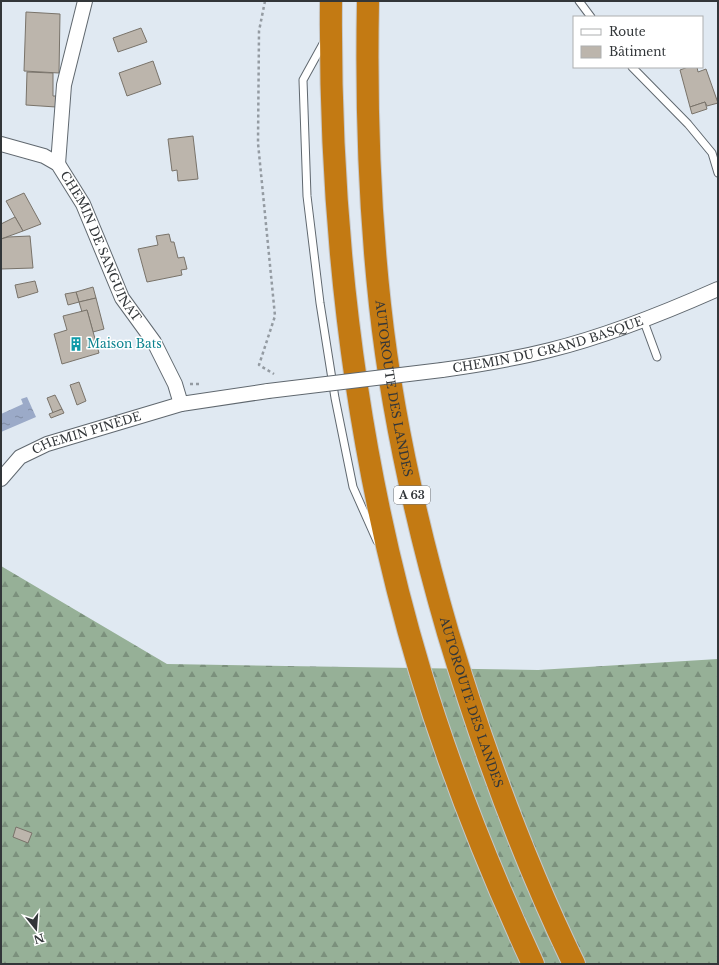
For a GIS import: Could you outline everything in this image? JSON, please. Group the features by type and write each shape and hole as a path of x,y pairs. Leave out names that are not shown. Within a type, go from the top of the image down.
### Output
{"highway":[{"name":"A 63","path":"331,1 334,184 346,308 360,405 378,504 397,587 422,677 465,804 506,907 532,964"},
{"name":"AUTOROUTE DES LANDES","path":"368,1 367,69 372,205 380,299 396,410 412,492 432,575 482,741 530,867 574,964"}],"street":[{"path":"58,164 64,85 85,1"},
{"name":"CHEMIN DE SANGUINAT","path":"1,144 44,156 58,164 83,204 122,298 154,342 175,384 181,404"},
{"name":"CHEMIN DU GRAND BASQUE","path":"181,404 268,391 484,364 550,350 594,337 718,289"},
{"name":"CHEMIN PINÈDE","path":"1,479 20,457 47,444 181,404"}],"lane":[{"path":"579,1 590,16"},
{"path":"633,68 698,136 712,154 718,173"},
{"path":"643,319 657,357"}],"path":[{"path":"265,1 259,31 258,143 276,316 258,365 277,376"}],"green space":[{"path":"1,566 167,664 538,670 718,659 718,964 1,964"}],"water":[{"path":"27,397 36,417 1,432 1,414 23,404 21,399"}],"building":[{"path":"26,12 60,14 59,73 24,71"},
{"path":"141,28 147,42 118,52 113,38"},
{"path":"153,61 161,84 127,96 119,73"},
{"path":"685,68 697,68 698,72 706,69 718,103 707,106 705,102 690,107 680,70"},
{"path":"27,72 53,73 53,96 57,96 56,107 26,105"},
{"path":"705,102 707,109 692,114 690,107"},
{"path":"193,136 198,179 178,181 177,170 172,171 168,139"},
{"path":"24,193 41,224 23,231 6,201"},
{"path":"15,217 23,231 1,239 1,224"},
{"path":"169,234 171,242 174,242 178,258 184,257 187,269 181,270 182,275 147,282 138,249 158,245 156,236"},
{"path":"30,236 33,268 1,269 1,239 8,237"},
{"path":"35,281 38,292 18,298 15,285"},
{"path":"93,287 96,298 79,302 76,292"},
{"path":"76,292 79,302 68,305 65,294"},
{"path":"96,298 104,329 93,332 87,310 82,312 79,302"},
{"name":"Maison Bats","path":"87,310 99,353 62,364 54,334 67,330 63,316"},
{"path":"79,382 86,401 77,405 70,385"},
{"path":"55,395 62,409 53,413 47,398"},
{"path":"62,409 64,413 51,418 49,414"},
{"path":"16,827 32,833 28,843 13,837"}],"place":[{"name":"Maison Bats","path":"76,344"}]}
